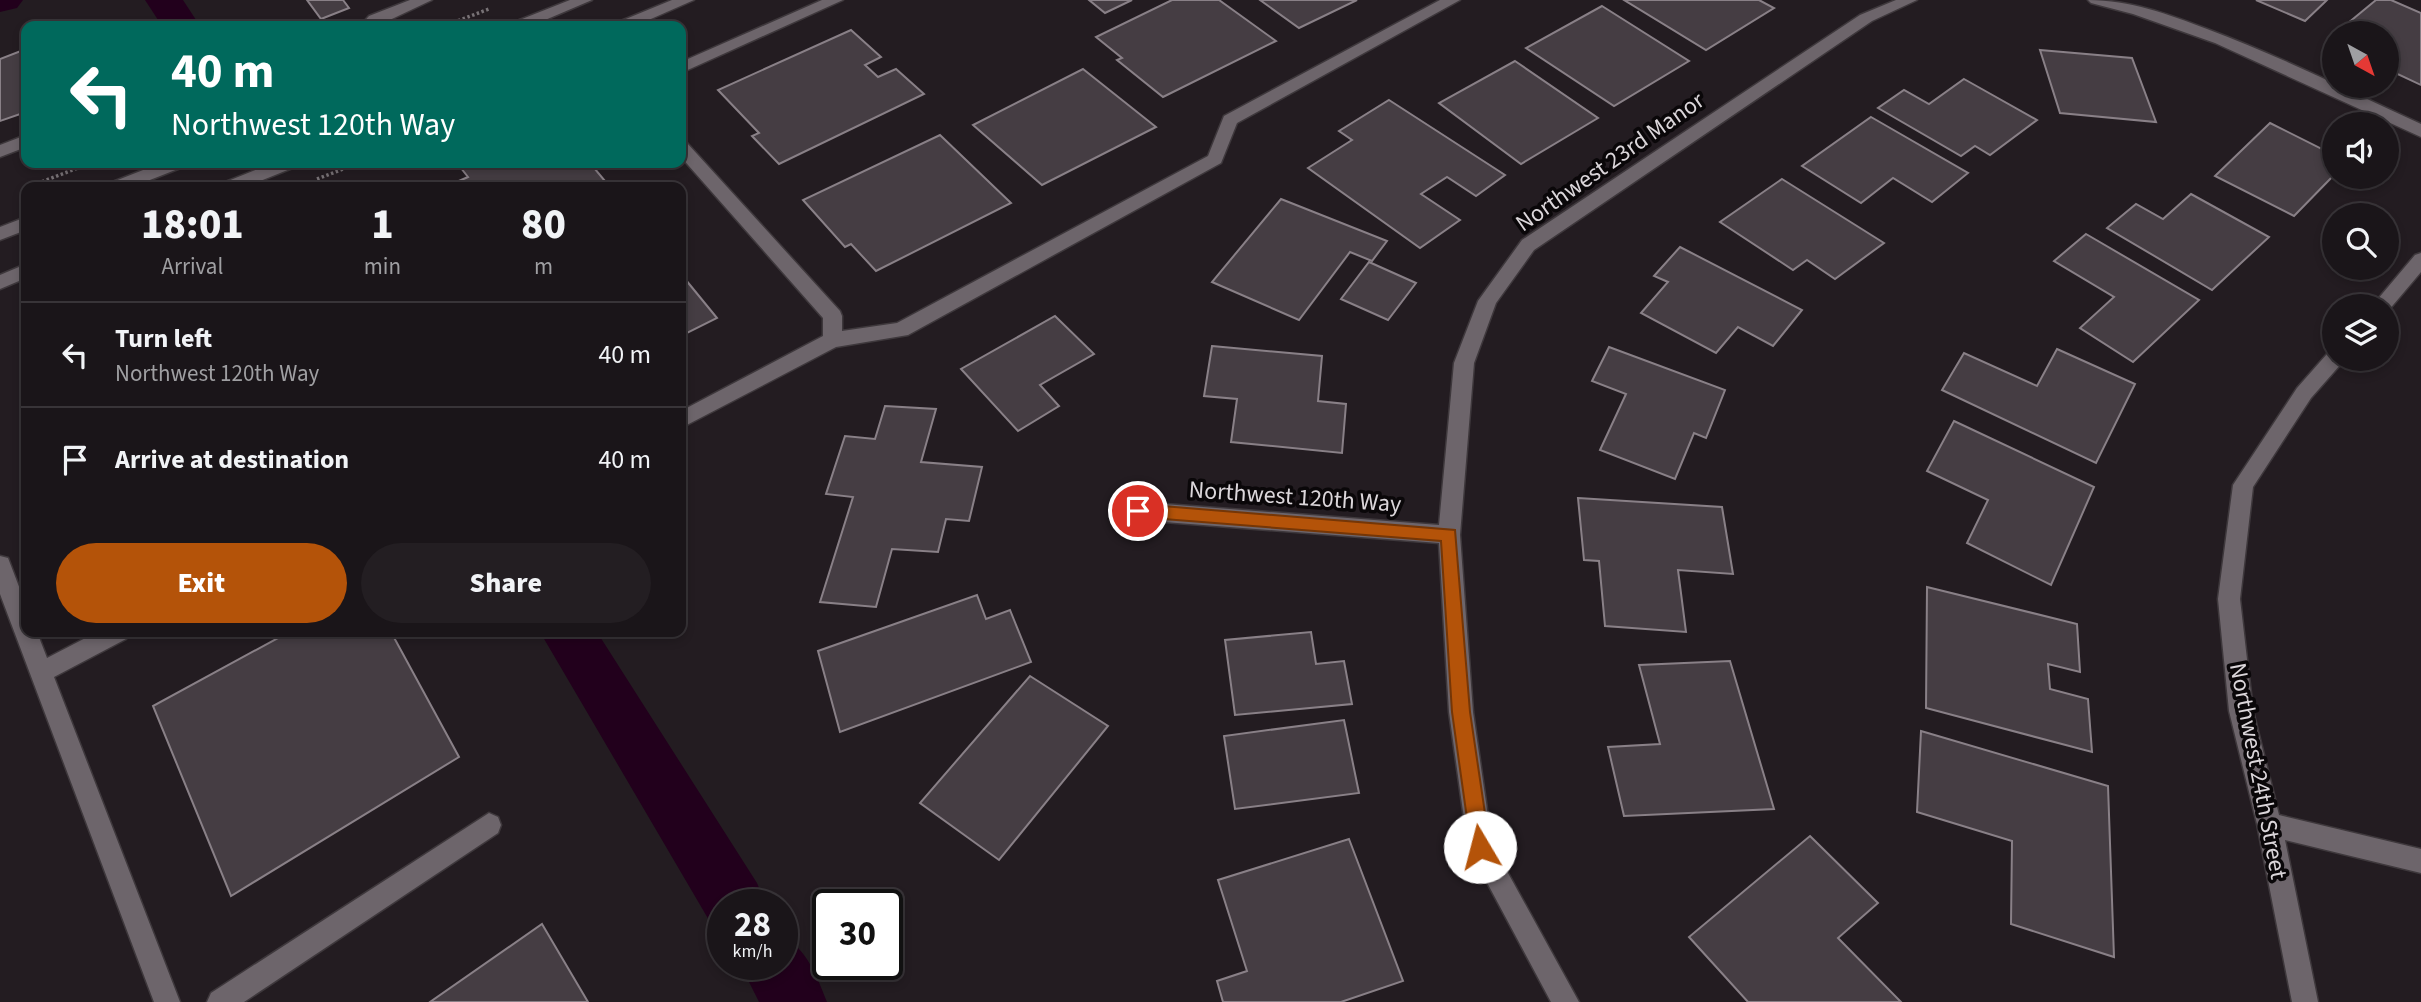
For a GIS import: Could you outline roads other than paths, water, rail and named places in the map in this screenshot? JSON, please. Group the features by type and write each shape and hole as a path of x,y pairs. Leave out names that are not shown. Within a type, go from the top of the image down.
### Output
{"street":[{"path":"373,21 424,0"},
{"path":"531,21 584,0"},
{"path":"634,21 686,0"},
{"path":"686,66 835,0"},
{"path":"686,417 832,340 901,330 1203,166 1215,159 1230,120 1452,0"},
{"name":"Northwest 23rd Manor","path":"1566,1002 1480,847 1461,712 1449,535 1464,363 1487,301 1528,245 1866,18 1909,0"},
{"path":"2096,0 2135,8 2238,47 2421,131"},
{"path":"0,151 21,143"},
{"path":"686,153 833,316 832,340"},
{"path":"129,182 164,168"},
{"path":"242,182 276,168"},
{"path":"0,234 21,225"},
{"path":"2391,294 2421,260"},
{"path":"0,282 21,273"},
{"name":"Northwest 24th Street","path":"2305,1002 2269,824 2241,711 2228,599 2243,485 2304,393 2323,371"},
{"name":"Northwest 120th Way","path":"1138,511 1449,535"},
{"path":"2,575 21,623"},
{"path":"27,637 167,1002"},
{"path":"41,673 109,637"},
{"path":"2269,824 2421,861"},
{"path":"220,1002 489,825"}],"waterway":[{"path":"0,1 4,0"},
{"path":"164,0 178,21"},
{"path":"570,637 725,889"},
{"path":"782,980 795,1002"}]}
